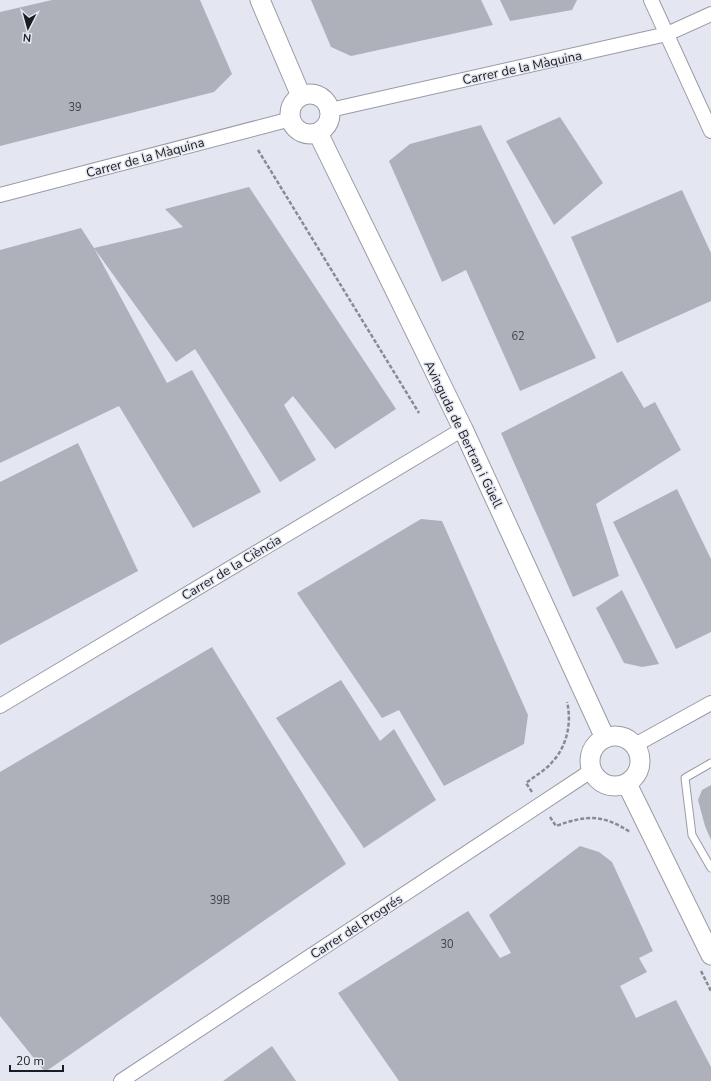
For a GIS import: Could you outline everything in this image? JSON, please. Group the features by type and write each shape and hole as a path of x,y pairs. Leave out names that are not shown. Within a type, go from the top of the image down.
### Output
{"street":[{"path":"260,0 301,96"},
{"path":"651,0 711,131"},
{"name":"Carrer de la Màquina","path":"330,110 667,34 711,14"},
{"path":"310,94 319,96 326,101 330,110 328,123 324,129 318,133 310,134 301,132 294,126 290,119 292,105 301,96 310,94"},
{"name":"Carrer de la Màquina","path":"0,195 290,119"},
{"name":"Avinguda de Bertran i Güell","path":"318,133 462,429 605,738"},
{"name":"Carrer de la Ciència","path":"1,702 462,429"},
{"path":"635,746 711,703"},
{"path":"620,736 628,739 635,746 640,757 640,767 636,776 627,784 618,787 606,785 599,781 591,771 590,754 595,744 605,738 620,736"},
{"name":"Carrer del Progrés","path":"121,1081 591,771"},
{"path":"627,784 711,953"}],"lane":[{"path":"711,763 685,778 692,835 711,868"}],"path":[{"path":"258,150 419,413"},
{"path":"534,794 526,783 553,761 562,750 568,730 569,715 566,700"},
{"path":"548,814 556,826 572,820 596,817 609,820 630,832"}],"building":[{"path":"52,0 200,0 232,74 214,92 0,146 0,12"},
{"path":"311,0 481,0 493,25 351,56 331,47"},
{"path":"500,0 577,0 572,10 510,21"},
{"path":"560,117 603,183 554,225 506,141"},
{"path":"481,125 596,358 520,391 466,270 442,282 389,161 410,144"},
{"path":"249,187 396,409 335,449 293,396 284,405 316,460 280,482 195,349 176,362 94,248 183,227 165,209"},
{"path":"682,190 711,253 711,301 617,343 571,237"},
{"path":"81,228 94,248 167,383 192,370 261,492 193,528 119,406 0,463 0,250"},
{"path":"622,371 644,408 655,402 681,450 596,504 619,576 573,597 501,433"},
{"path":"78,443 138,571 0,645 0,482"},
{"path":"677,489 711,559 711,632 676,649 613,522"},
{"path":"421,519 442,521 528,715 524,744 444,786 399,710 382,718 297,593"},
{"path":"622,590 659,664 642,667 624,663 596,608"},
{"path":"212,647 346,864 45,1072 0,1016 0,772"},
{"path":"341,680 380,741 394,729 436,800 364,848 276,718"},
{"path":"711,785 711,840 705,826 698,800 702,790"},
{"path":"580,846 599,852 612,862 653,951 639,958 647,972 620,986 636,1018 676,1000 711,1067 711,1081 399,1081 338,993 468,911 500,958 511,953 489,915"},
{"path":"272,1046 296,1081 223,1081"}]}
